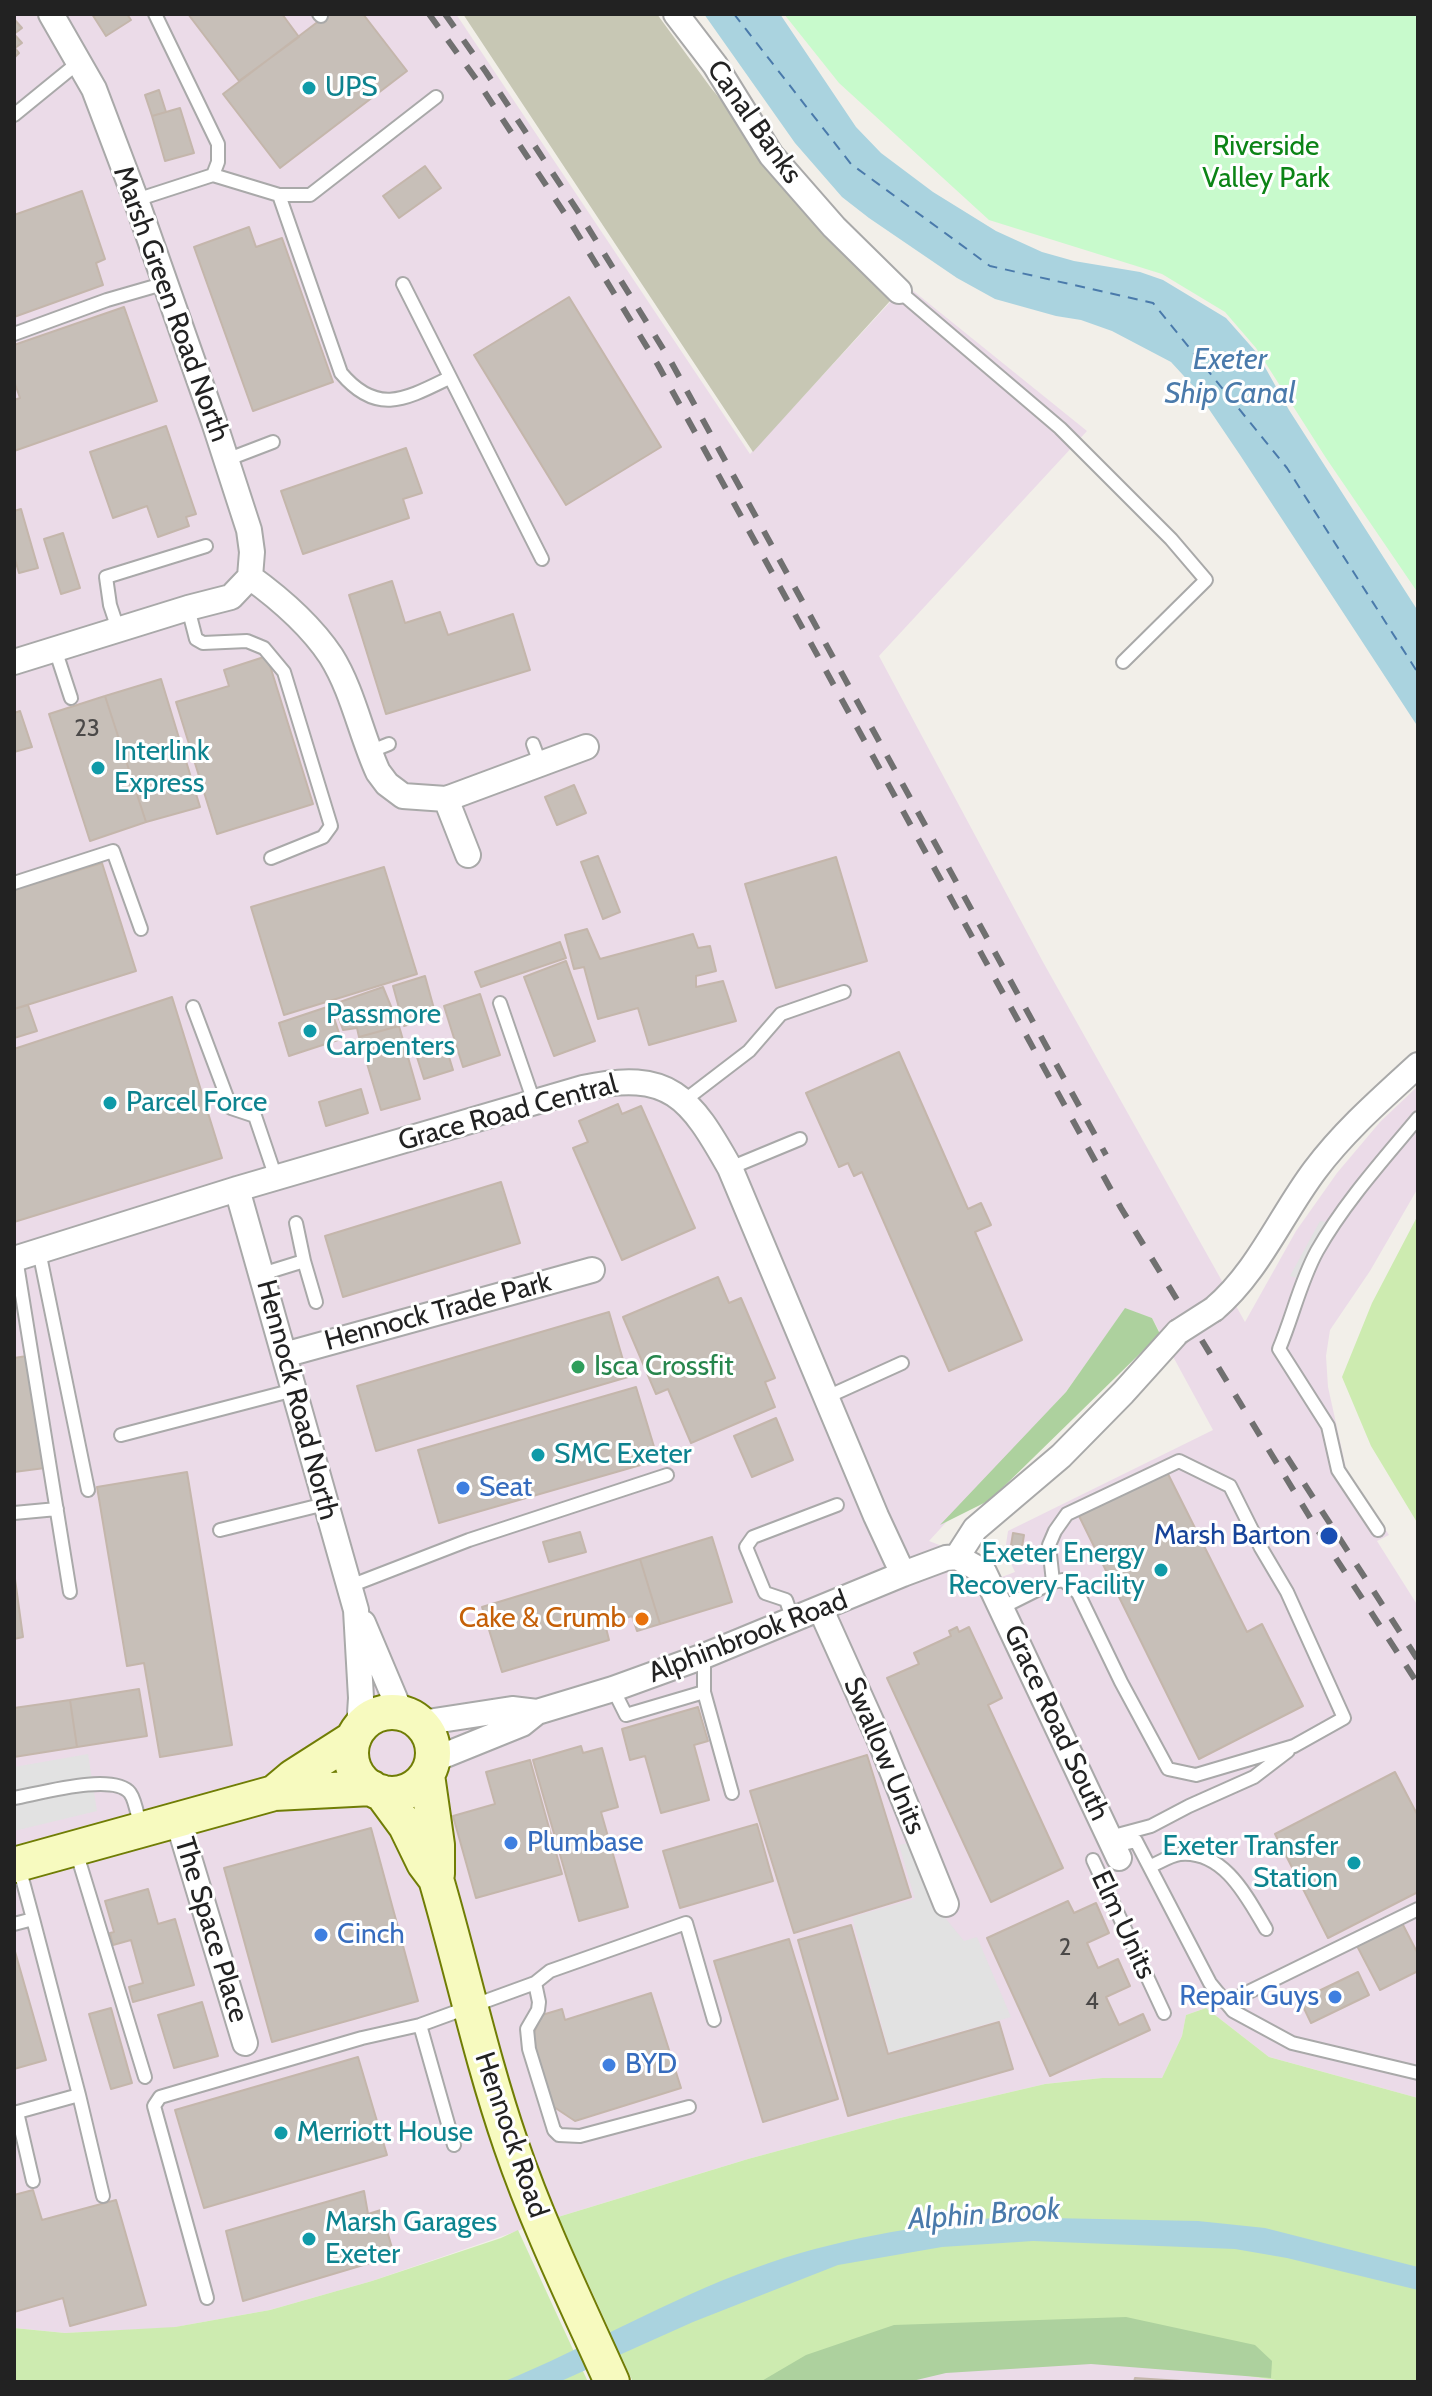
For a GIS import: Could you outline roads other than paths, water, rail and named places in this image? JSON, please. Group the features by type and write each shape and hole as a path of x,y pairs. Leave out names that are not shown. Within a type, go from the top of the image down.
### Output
{"main road":[{"path":"16,1865 274,1793 376,1790 401,1793 420,1783 430,1768 432,1740 411,1718 382,1713 373,1716 356,1734 274,1793"},
{"path":"356,1734 352,1761 356,1772 376,1790"},
{"name":"Hennock Road","path":"430,1768 437,1845 436,1879 469,2006 510,2143 537,2217 612,2382"},
{"name":"Hennock Road","path":"376,1790 406,1826 424,1863 436,1879"}],"street":[{"name":"Marsh Green Road North","path":"51,14 94,89 166,283 249,530 252,552 250,577"},
{"name":"Canal Banks","path":"676,14 715,65 771,155 899,291"},
{"path":"14,662 231,597 250,577 270,592 330,655 379,748 378,772 396,792 410,798 446,799 536,753 586,747"},
{"path":"446,799 468,855"},
{"path":"957,1557 975,1529 1061,1456 1178,1332 1214,1309 1233,1292 1315,1170 1349,1129 1418,1065"},
{"name":"Grace Road Central","path":"23,1256 237,1189 534,1102 613,1081 635,1080 657,1086 685,1100 709,1131 730,1168 903,1574"},
{"name":"Hennock Road North","path":"237,1189 356,1610 361,1698 356,1734"},
{"name":"Hennock Trade Park","path":"284,1355 592,1270"},
{"name":"Alphinbrook Road","path":"430,1768 522,1724 537,1712 704,1656 903,1574 957,1557"},
{"name":"Grace Road South","path":"957,1557 984,1572 1114,1847"},
{"name":"Hennock Road North","path":"356,1610 411,1718"},
{"name":"Swallow Units","path":"821,1610 880,1741 946,1904"},
{"name":"Alphinbrook Road","path":"411,1718 512,1709 537,1712"},
{"name":"The Space Place","path":"177,1818 245,2043"},
{"name":"Elm Units","path":"1093,1860 1114,1847"}],"lane":[{"path":"155,14 218,144 218,162 213,175"},
{"path":"14,115 79,62"},
{"path":"136,200 213,175 279,195 310,195 436,97"},
{"path":"279,195 341,373 354,388 370,398 386,402 449,378"},
{"path":"14,334 107,300 166,283"},
{"path":"403,284 542,559"},
{"path":"899,291 1060,428 1171,539 1206,580 1123,662"},
{"path":"226,460 273,442"},
{"path":"118,629 106,577 206,546"},
{"path":"188,608 196,639 203,643 247,641 264,648 284,672 331,826 323,837 271,858"},
{"path":"55,649 71,698"},
{"path":"14,883 113,851 141,929"},
{"path":"685,1100 749,1051 781,1014 844,992"},
{"path":"500,1003 534,1102"},
{"path":"193,1007 231,1108 255,1116 276,1178"},
{"path":"1378,1530 1338,1470 1328,1426 1279,1349 1298,1293 1317,1251 1418,1118"},
{"path":"730,1168 800,1139"},
{"path":"296,1223 316,1302"},
{"path":"23,1256 88,1490"},
{"path":"23,1256 70,1592"},
{"path":"262,1274 304,1261"},
{"path":"827,1397 902,1363"},
{"path":"121,1435 294,1390"},
{"path":"1053,1582 1049,1545 1067,1514 1179,1461 1230,1486 1287,1592 1344,1718 1294,1746 1254,1777 1189,1806 1114,1847"},
{"path":"350,1586 469,1540 667,1475"},
{"path":"220,1530 325,1504"},
{"path":"793,1620 786,1600 765,1593 746,1547 753,1537 837,1505"},
{"path":"14,1513 57,1509"},
{"path":"1001,1608 1063,1580 1078,1593 1168,1769 1196,1775 1294,1746"},
{"path":"704,1656 704,1692 732,1793"},
{"path":"613,1689 626,1715 704,1692"},
{"path":"14,1798 92,1784 120,1786 131,1794 141,1829"},
{"path":"1114,1847 1136,1841 1210,1983 1233,2011 1292,2043 1418,2073"},
{"path":"75,1848 145,2077"},
{"path":"1151,1866 1179,1854 1206,1856 1239,1883 1266,1929"},
{"name":"Elm Units","path":"1093,1860 1164,2013"},
{"path":"16,1865 33,1919 103,2196"},
{"path":"1226,2003 1418,1909"},
{"path":"14,1924 33,1919"},
{"path":"207,2298 154,2106 160,2097 362,2038 420,2025 535,1983 550,1971 686,1923 714,2020"},
{"path":"535,1983 539,2002 527,2029 529,2049 554,2130 559,2135 580,2136 689,2107"},
{"path":"420,2025 454,2145"},
{"path":"33,2181 15,2112 79,2095"}],"water":[{"name":"Exeter Ship Canal","path":"704,14 780,14 856,127 881,153 933,192 996,231 1042,252 1074,261 1140,272 1163,280 1226,318 1257,353 1289,410 1418,611 1418,727 1194,387 1171,362 1112,331 1081,320 995,299 957,278 869,218 842,197 795,143"},
{"path":"1001,2217 1198,2221 1265,2228 1418,2267 1418,2290 1287,2258 1235,2249 1033,2241 942,2247 838,2265 693,2322 559,2382 503,2382 691,2294 785,2258 876,2235"}],"railway":[{"path":"429,14 569,220 658,365 1121,1208 1322,1537 1418,1684"},
{"path":"445,14 579,213 670,360 1106,1155"},
{"path":"1287,1457 1418,1660"}],"place":[{"name":"UPS","path":"309,88"},
{"name":"Interlink Express","path":"98,768"},
{"name":"Passmore Carpenters","path":"310,1031"},
{"name":"Parcel Force","path":"110,1103"},
{"name":"Isca Crossfit","path":"578,1367"},
{"name":"SMC Exeter","path":"538,1455"},
{"name":"Seat","path":"463,1488"},
{"name":"Marsh Barton","path":"1329,1536"},
{"name":"Exeter Energy Recovery Facility","path":"1161,1570"},
{"name":"Cake & Crumb","path":"642,1619"},
{"name":"Plumbase","path":"511,1843"},
{"name":"Exeter Transfer Station","path":"1354,1863"},
{"name":"Cinch","path":"321,1935"},
{"name":"Repair Guys","path":"1335,1997"},
{"name":"BYD","path":"609,2065"},
{"name":"Merriott House","path":"281,2133"},
{"name":"Marsh Garages Exeter","path":"309,2239"}],"park label":[{"name":"Riverside Valley Park","path":"1266,163"}],"water label":[{"name":"Alphin Brook","path":"984,2215"}]}
